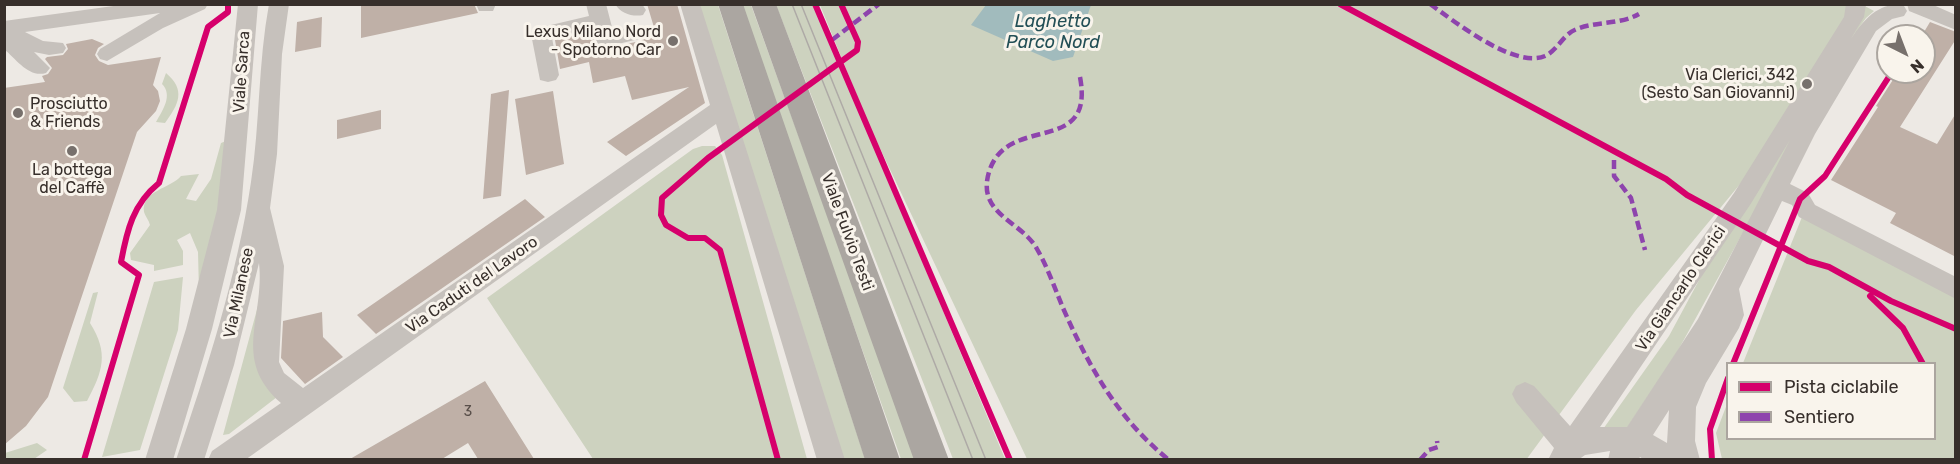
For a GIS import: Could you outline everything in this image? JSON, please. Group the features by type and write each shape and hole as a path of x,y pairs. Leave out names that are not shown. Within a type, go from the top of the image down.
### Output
{"main road":[{"path":"730,4 883,459"},
{"name":"Viale Fulvio Testi","path":"763,4 932,459"}],"street":[{"path":"4,30 176,10 198,4"},
{"name":"Viale Sarca","path":"237,140 248,4"},
{"path":"267,4 274,27"},
{"name":"Viale Sarca","path":"269,123 274,27 279,4"},
{"path":"690,4 831,459"},
{"name":"Via Giancarlo Clerici","path":"1569,455 1743,199 1854,17 1856,4"},
{"path":"1872,4 1910,7 1956,23"},
{"name":"Via Giancarlo Clerici","path":"1628,450 1707,327 1779,189 1805,132 1869,26 1884,14 1910,7"},
{"path":"548,75 541,34 601,9 605,40 632,34"},
{"path":"105,47 176,10"},
{"path":"4,30 20,36 43,50 56,48"},
{"path":"4,38 39,68"},
{"name":"Via Caduti del Lavoro","path":"222,459 303,405 721,109"},
{"name":"Via Milanese","path":"190,459 225,354 259,204 269,123"},
{"name":"Via Milanese","path":"159,459 224,233 232,192 237,140"},
{"path":"1779,189 1800,199 1807,212 1956,289"},
{"path":"259,204 272,266 266,362 275,381 303,405"},
{"path":"1686,459 1679,444 1678,420 1683,402 1726,328 1731,315 1727,287"},
{"path":"1525,393 1569,455 1607,437 1628,450 1669,459"}],"green space":[{"path":"697,5 718,5 865,459 839,459"},
{"path":"740,5 751,5 916,459 901,459"},
{"path":"776,5 815,5 1005,459 953,459"},
{"path":"820,5 1848,5 1848,14 1750,172 1636,310 1526,460 1027,459 869,125"},
{"path":"1863,5 1874,11 1847,44 1676,354 1623,434 1601,432 1669,336 1711,258"},
{"path":"166,73 176,85 177,103 165,123 156,122 167,98 162,84"},
{"path":"226,141 219,209 199,292 198,252 190,233 177,240 183,251 183,265 154,271 154,265 131,260 130,253 150,225 144,212 147,199 181,176 199,174 186,199 196,201 211,179 221,143"},
{"path":"715,146 722,155 807,459 593,459 487,298 693,149"},
{"path":"1802,217 1955,283 1955,459 1722,459 1716,433 1726,407 1726,440 1936,440 1936,362 1743,362"},
{"path":"183,277 178,330 140,450 102,457 154,282"},
{"path":"262,291 277,397 229,434 223,435"},
{"path":"98,292 90,323 100,344 102,362 87,401 74,402 63,388 93,293"},
{"path":"37,443 47,450 34,459 5,459 5,453"}],"water":[{"name":"Laghetto Parco Nord","path":"986,5 1091,5 1073,57 1053,61 971,25"}],"building":[{"path":"361,4 474,4 478,13 361,38"},
{"path":"647,4 677,4 705,103 626,156 607,142 689,87 632,100 625,76 593,83 589,62 560,69 555,40 591,32 596,46 604,49 640,41 643,37 656,34"},
{"path":"322,17 321,47 295,52 297,22"},
{"path":"1936,24 1956,32 1956,39 1936,70"},
{"path":"92,39 104,44 98,48 95,55 99,61 108,65 161,57 153,85 158,91 160,101 156,111 137,132 48,397 26,426 4,445 4,88 45,82 42,76 48,74 52,68 45,59 47,57 63,55 68,49 66,44"},
{"path":"1890,84 1927,84 1900,127 1937,144 1956,113 1956,257 1890,223 1896,213 1831,180 1878,107 1876,106"},
{"path":"509,90 501,196 483,199 491,94"},
{"path":"553,91 564,164 526,175 515,99"},
{"path":"381,110 381,129 337,139 337,120"},
{"path":"525,199 545,217 376,334 357,315"},
{"path":"322,312 323,337 343,357 305,384 281,358 283,321"},
{"path":"485,381 534,459 478,459 468,443 442,459 350,459"}],"tram line":[{"path":"792,4 973,460"},
{"path":"801,4 986,460"}],"marked path":[{"path":"832,40 879,4"},
{"path":"1430,4 1483,40 1513,54 1528,57 1547,55 1567,35 1577,29 1625,21 1639,14"},
{"path":"1080,77 1083,100 1080,113 1071,123 1010,145 998,155 990,170 988,192 991,203 997,211 1023,233 1038,250 1079,343 1108,396 1146,441 1169,460"},
{"path":"1614,160 1614,176 1631,198 1645,250"},
{"path":"1420,460 1429,450 1438,447 1437,441"}],"cycle path":[{"path":"84,460 139,275 121,262 128,228 142,199 159,183 208,27 228,12 228,4"},
{"path":"815,4 1010,460"},
{"path":"778,460 720,250 705,238 688,238 666,225 661,215 662,198 708,158 857,50 858,42 841,4"},
{"path":"1340,4 1666,179 1687,195 1808,261 1829,267 1891,301 1956,329"},
{"path":"1734,362 1800,199 1825,176 1884,84"},
{"path":"1870,296 1903,328 1922,362"},
{"path":"1712,460 1710,429 1726,383"}],"place":[{"name":"Lexus Milano Nord - Spotorno Car","path":"673,41"},
{"name":"Via Clerici, 342 (Sesto San Giovanni)","path":"1807,84"},
{"name":"Prosciutto & Friends","path":"18,113"},
{"name":"La bottega del Caffè","path":"72,151"}]}
